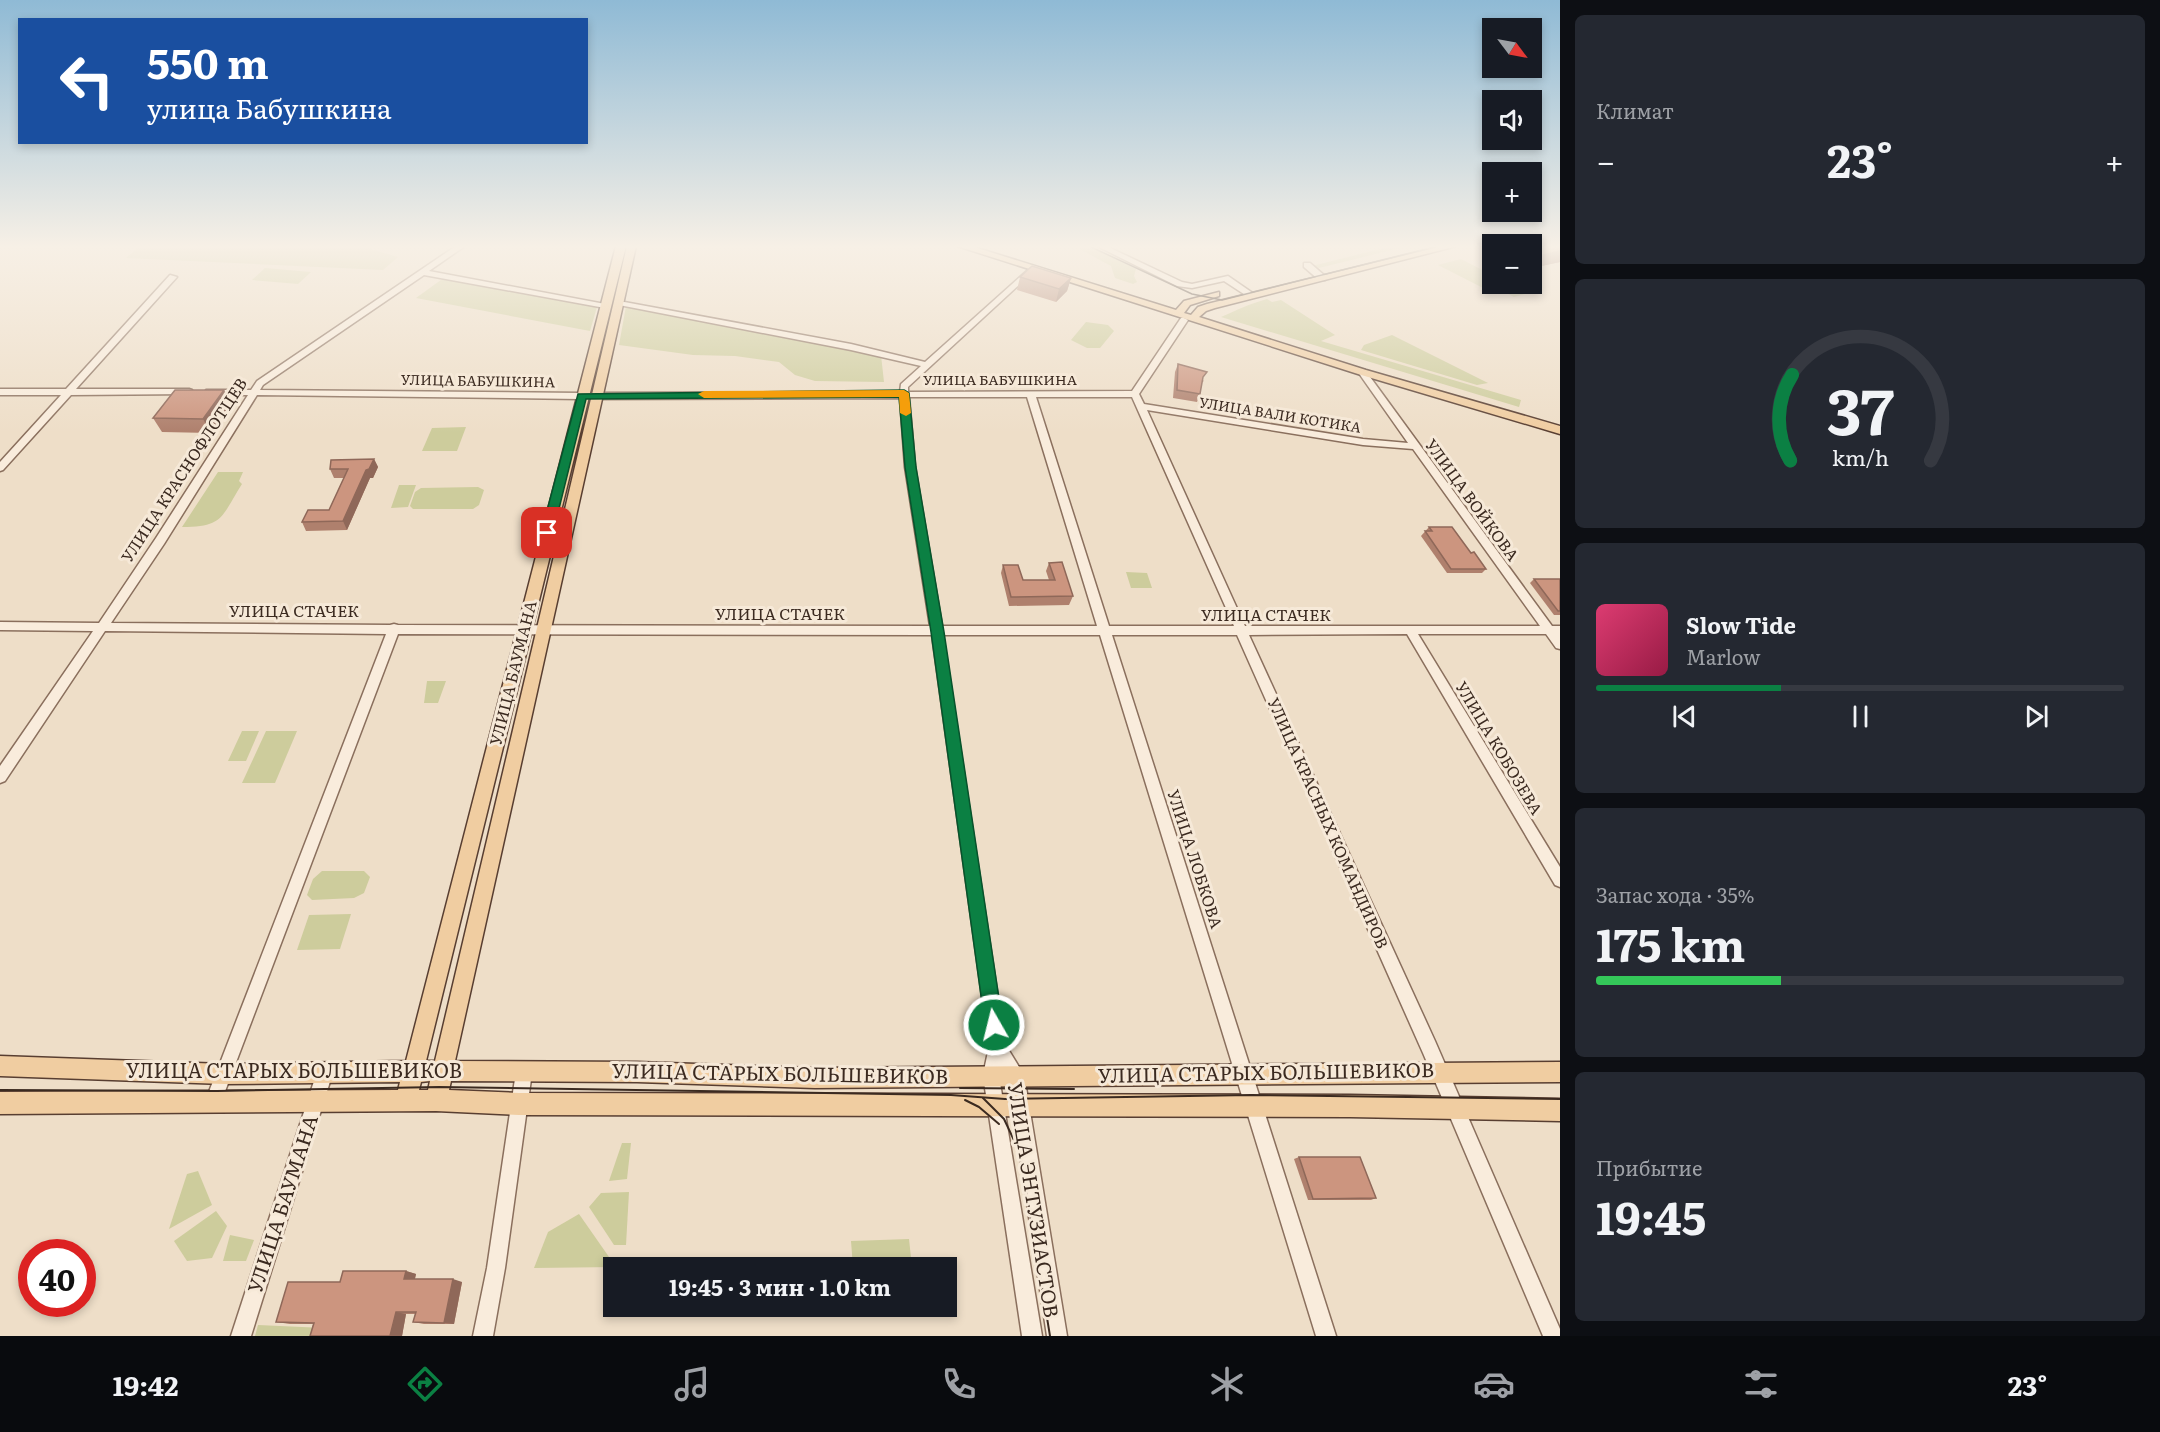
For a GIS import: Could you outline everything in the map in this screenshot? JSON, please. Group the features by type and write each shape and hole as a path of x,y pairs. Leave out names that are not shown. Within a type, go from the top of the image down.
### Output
{"main road":[{"name":"УЛИЦА БАУМАНА","path":"406,1101 604,308"},
{"name":"УЛИЦА БАУМАНА","path":"436,1100 567,522 600,396 618,308"},
{"path":"1164,308 1560,423"},
{"path":"1167,308 1362,372 1560,430"},
{"path":"1187,308 1187,315"},
{"path":"1187,315 1205,308"},
{"name":"УЛИЦА СТАРЫХ БОЛЬШЕВИКОВ","path":"0,1066 224,1074 442,1071 815,1078 991,1075 1246,1076 1439,1071 1560,1072"},
{"name":"УЛИЦА СТАРЫХ БОЛЬШЕВИКОВ","path":"0,1103 436,1100 519,1104 747,1103 996,1107 1255,1106 1560,1110"}],"street":[{"path":"0,468 144,308"},
{"name":"УЛИЦА КРАСНОФЛОТЦЕВ","path":"0,777 99,627 160,541 253,393 269,376 369,308"},
{"path":"647,308 851,347 928,365"},
{"path":"989,308 904,386 904,393 910,467 937,632 997,1047"},
{"path":"1138,400 1187,315"},
{"name":"УЛИЦА ВОЙКОВА","path":"1362,372 1414,446 1555,630 1560,645"},
{"name":"УЛИЦА БАБУШКИНА","path":"0,392 581,396 1030,393 1138,400"},
{"name":"УЛИЦА ЛОБКОВА","path":"1030,393 1326,1336"},
{"name":"УЛИЦА ВАЛИ КОТИКА","path":"1138,400 1363,442 1414,446"},
{"name":"УЛИЦА КРАСНЫХ КОМАНДИРОВ","path":"1138,400 1439,1071 1553,1336"},
{"name":"УЛИЦА СТАЧЕК","path":"0,626 524,631 1411,632 1555,630"},
{"path":"213,1102 394,628"},
{"name":"УЛИЦА КОБОЗЕВА","path":"1411,632 1560,880"},
{"name":"УЛИЦА ЭНТУЗИАСТОВ","path":"997,1047 1016,1075 1057,1336"},
{"name":"УЛИЦА ЭНТУЗИАСТОВ","path":"997,1047 991,1075 1032,1336"},
{"name":"УЛИЦА БАУМАНА","path":"241,1336 325,1072"},
{"path":"483,1336 496,1268 524,1072"}],"green space":[{"path":"471,308 597,308 590,331"},
{"path":"626,308 638,308 881,355 884,382 815,381 795,375 779,362 735,356 693,355 619,345"},
{"path":"1241,308 1294,308 1335,335 1321,341 1521,400 1519,407 1221,317"},
{"path":"1086,322 1108,325 1114,331 1100,348 1087,348 1071,340"},
{"path":"1392,335 1488,383 1477,385 1361,350 1364,345"},
{"path":"466,427 457,451 422,451 432,428"},
{"path":"218,472 243,472 239,481 242,484 225,512 220,518 206,525 182,527"},
{"path":"399,485 416,485 408,507 391,508"},
{"path":"478,487 484,490 479,505 473,509 413,509 410,506 415,492 421,488"},
{"path":"1126,572 1147,573 1152,588 1131,588"},
{"path":"427,681 446,681 438,703 424,703"},
{"path":"242,731 259,731 246,761 228,761"},
{"path":"266,731 297,731 275,783 242,783"},
{"path":"322,871 364,871 370,877 364,893 354,898 312,900 307,895 313,879"},
{"path":"351,914 340,949 297,950 309,915"},
{"path":"622,1143 631,1143 627,1179 609,1181"},
{"path":"198,1171 212,1205 169,1229 187,1174"},
{"path":"629,1192 626,1245 614,1245 589,1207 601,1193"},
{"path":"216,1211 227,1226 212,1258 187,1261 174,1241"},
{"path":"579,1214 609,1257 603,1257 603,1267 534,1268 548,1232"},
{"path":"230,1235 254,1240 246,1261 223,1261"},
{"path":"909,1239 911,1257 852,1257 851,1241"},
{"path":"258,1325 324,1328 322,1336 255,1336"}],"building":[{"path":"1178,364 1207,372 1203,377 1200,394 1177,390"},
{"path":"175,390 224,390 203,419 153,418"},
{"path":"374,459 369,469 366,470 343,521 302,522 308,510 329,510 348,469 330,469 331,460"},
{"path":"1429,527 1452,527 1486,569 1451,569 1425,531 1432,531"},
{"path":"1062,562 1073,596 1011,597 1003,565 1018,565 1023,580 1055,580 1049,563"},
{"path":"1534,579 1560,579 1560,611 1558,611"},
{"path":"1299,1157 1360,1157 1376,1198 1313,1199"},
{"path":"343,1271 406,1271 404,1279 453,1279 444,1323 413,1322 416,1312 396,1312 390,1336 310,1336 314,1323 276,1322 288,1282 340,1282"}],"tram line":[{"path":"0,1090 217,1091 439,1087 951,1095 1005,1099 1251,1095 1560,1099"},
{"path":"960,1088 1074,1089"},
{"path":"983,1098 1004,1119 1020,1153 1050,1336"},
{"path":"965,1100 979,1107 999,1124"}],"slow traffic":[{"path":"704,394 904,393 906,413"}],"route":[{"path":"547,533 581,396 904,393 910,467 937,632 994,1025"}]}
